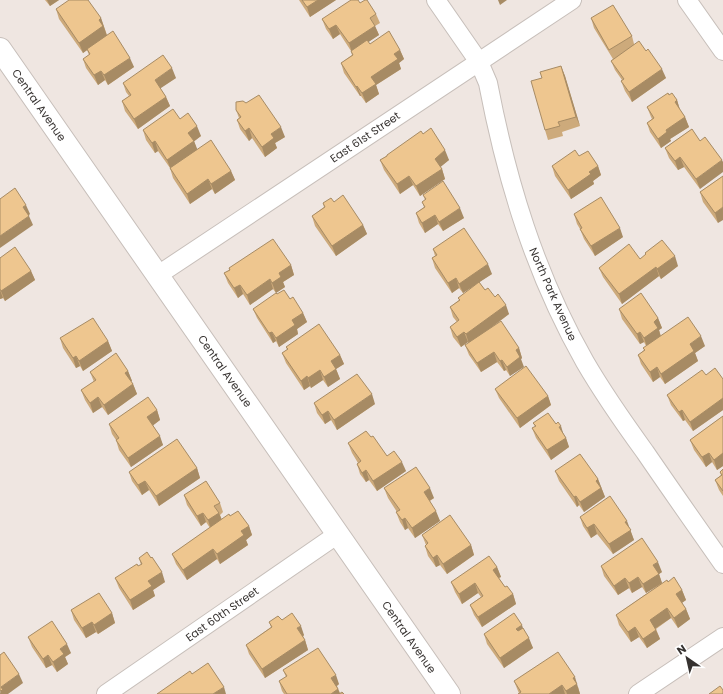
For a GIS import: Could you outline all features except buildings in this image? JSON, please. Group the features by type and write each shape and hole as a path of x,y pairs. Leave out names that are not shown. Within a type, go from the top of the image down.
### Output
{"main road":[{"name":"Central Avenue","path":"0,49 448,694"}],"street":[{"name":"North Park Avenue","path":"436,0 479,62 488,83 507,169 525,229 565,323 584,360 605,394 723,564"},
{"name":"East 61st Street","path":"158,275 572,0"},
{"path":"687,0 723,51"},
{"name":"East 60th Street","path":"106,694 338,534"},
{"path":"638,694 723,637"}]}
